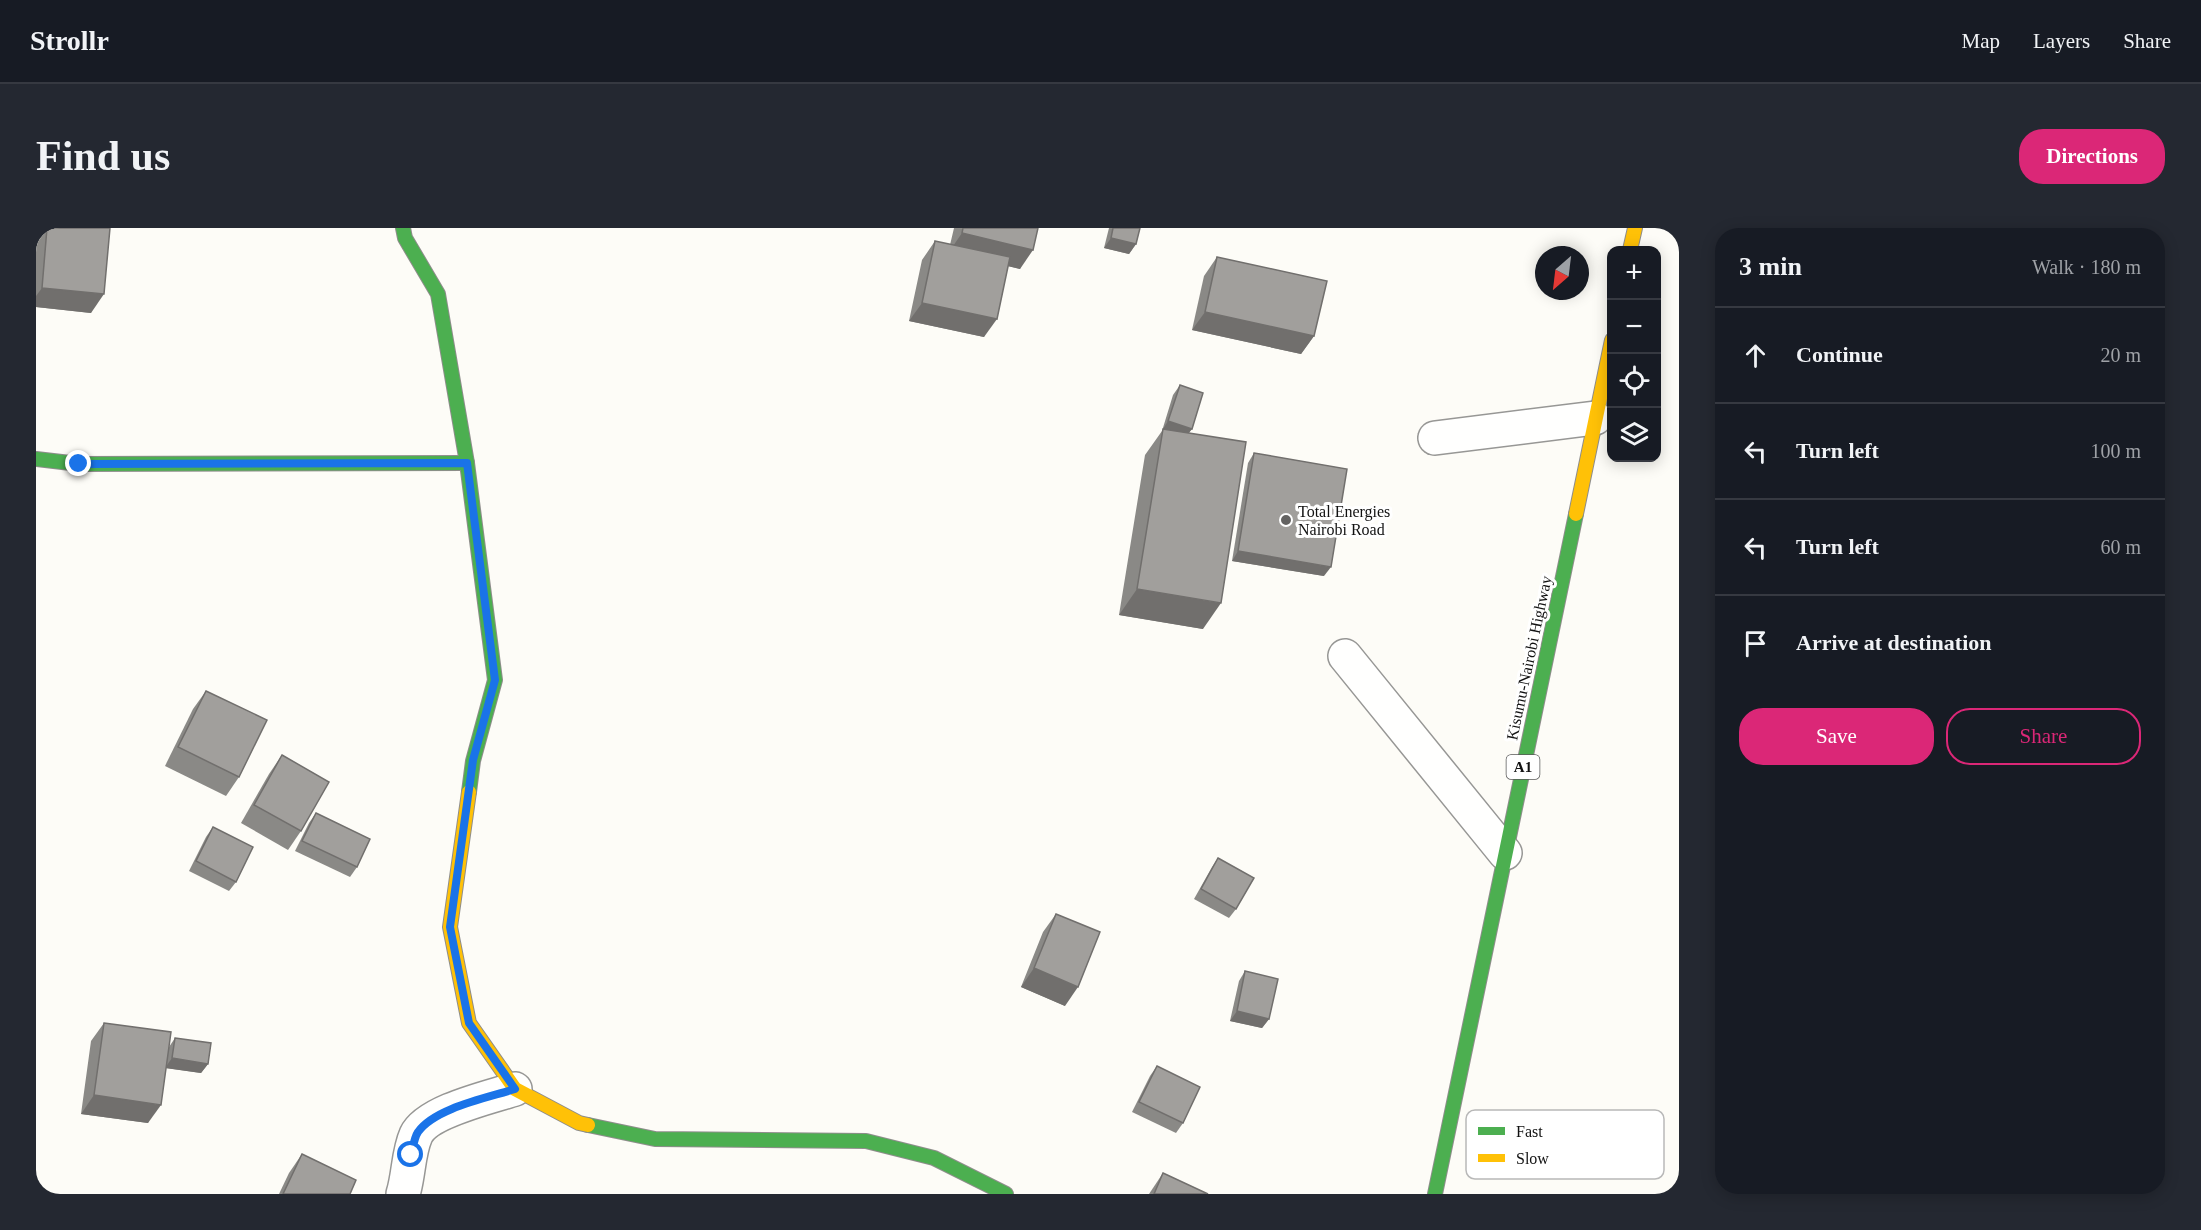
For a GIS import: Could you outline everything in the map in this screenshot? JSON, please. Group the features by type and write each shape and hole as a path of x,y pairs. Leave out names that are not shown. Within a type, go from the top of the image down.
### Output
{"main road":[{"path":"403,228 405,238 438,294 467,463 495,680 473,760 450,927 469,1023 515,1089 579,1123 655,1139 866,1141 934,1158 1006,1194"},
{"path":"1631,246 1635,228"},
{"name":"Kisumu-Nairobi Highway","path":"1435,1194 1608,354"},
{"path":"36,459 79,464 467,463"}],"street":[{"path":"1435,438 1595,418"},
{"path":"1345,656 1505,853"},
{"path":"403,1194 416,1134 430,1120 452,1110 515,1089"}],"building":[{"path":"47,228 110,228 104,294 42,288"},
{"path":"963,228 1038,228 1033,250 962,233"},
{"path":"1113,228 1140,228 1136,244 1111,238"},
{"path":"935,241 1010,257 997,319 922,303"},
{"path":"1217,257 1327,281 1314,336 1205,312"},
{"path":"1180,385 1203,393 1192,429 1168,421"},
{"path":"1163,429 1246,442 1221,603 1137,589"},
{"name":"Total Energies Nairobi Road","path":"1254,453 1347,469 1331,567 1238,551"},
{"path":"206,691 267,720 239,777 178,747"},
{"path":"282,755 329,782 301,831 254,805"},
{"path":"316,813 370,839 357,867 302,841"},
{"path":"213,827 253,847 236,882 196,861"},
{"path":"1218,858 1254,878 1236,909 1201,889"},
{"path":"1056,914 1100,932 1078,987 1034,968"},
{"path":"1245,971 1278,979 1269,1019 1237,1011"},
{"path":"104,1023 171,1032 161,1105 94,1095"},
{"path":"175,1038 211,1043 208,1064 172,1058"},
{"path":"1157,1066 1200,1087 1183,1123 1139,1102"},
{"path":"302,1154 356,1180 350,1194 283,1194"},
{"path":"1163,1173 1208,1194 1154,1194"}],"traffic: fast":[{"path":"403,228 405,238 438,294 467,463 495,680 473,761 469,792"},
{"path":"36,459 79,464 467,463"},
{"path":"1435,1194 1576,514"},
{"path":"588,1125 655,1139 866,1141 934,1158 1006,1194"}],"traffic: slow":[{"path":"1631,246 1635,228"},
{"path":"1576,514 1609,354"},
{"path":"469,792 450,927 469,1023 515,1089 579,1123 588,1125"}],"place":[{"name":"Total Energies Nairobi Road","path":"1286,520"}],"route":[{"path":"79,464 467,463 495,680 473,760 450,927 469,1023 515,1089 452,1110 430,1120 416,1134 411,1155"}]}
